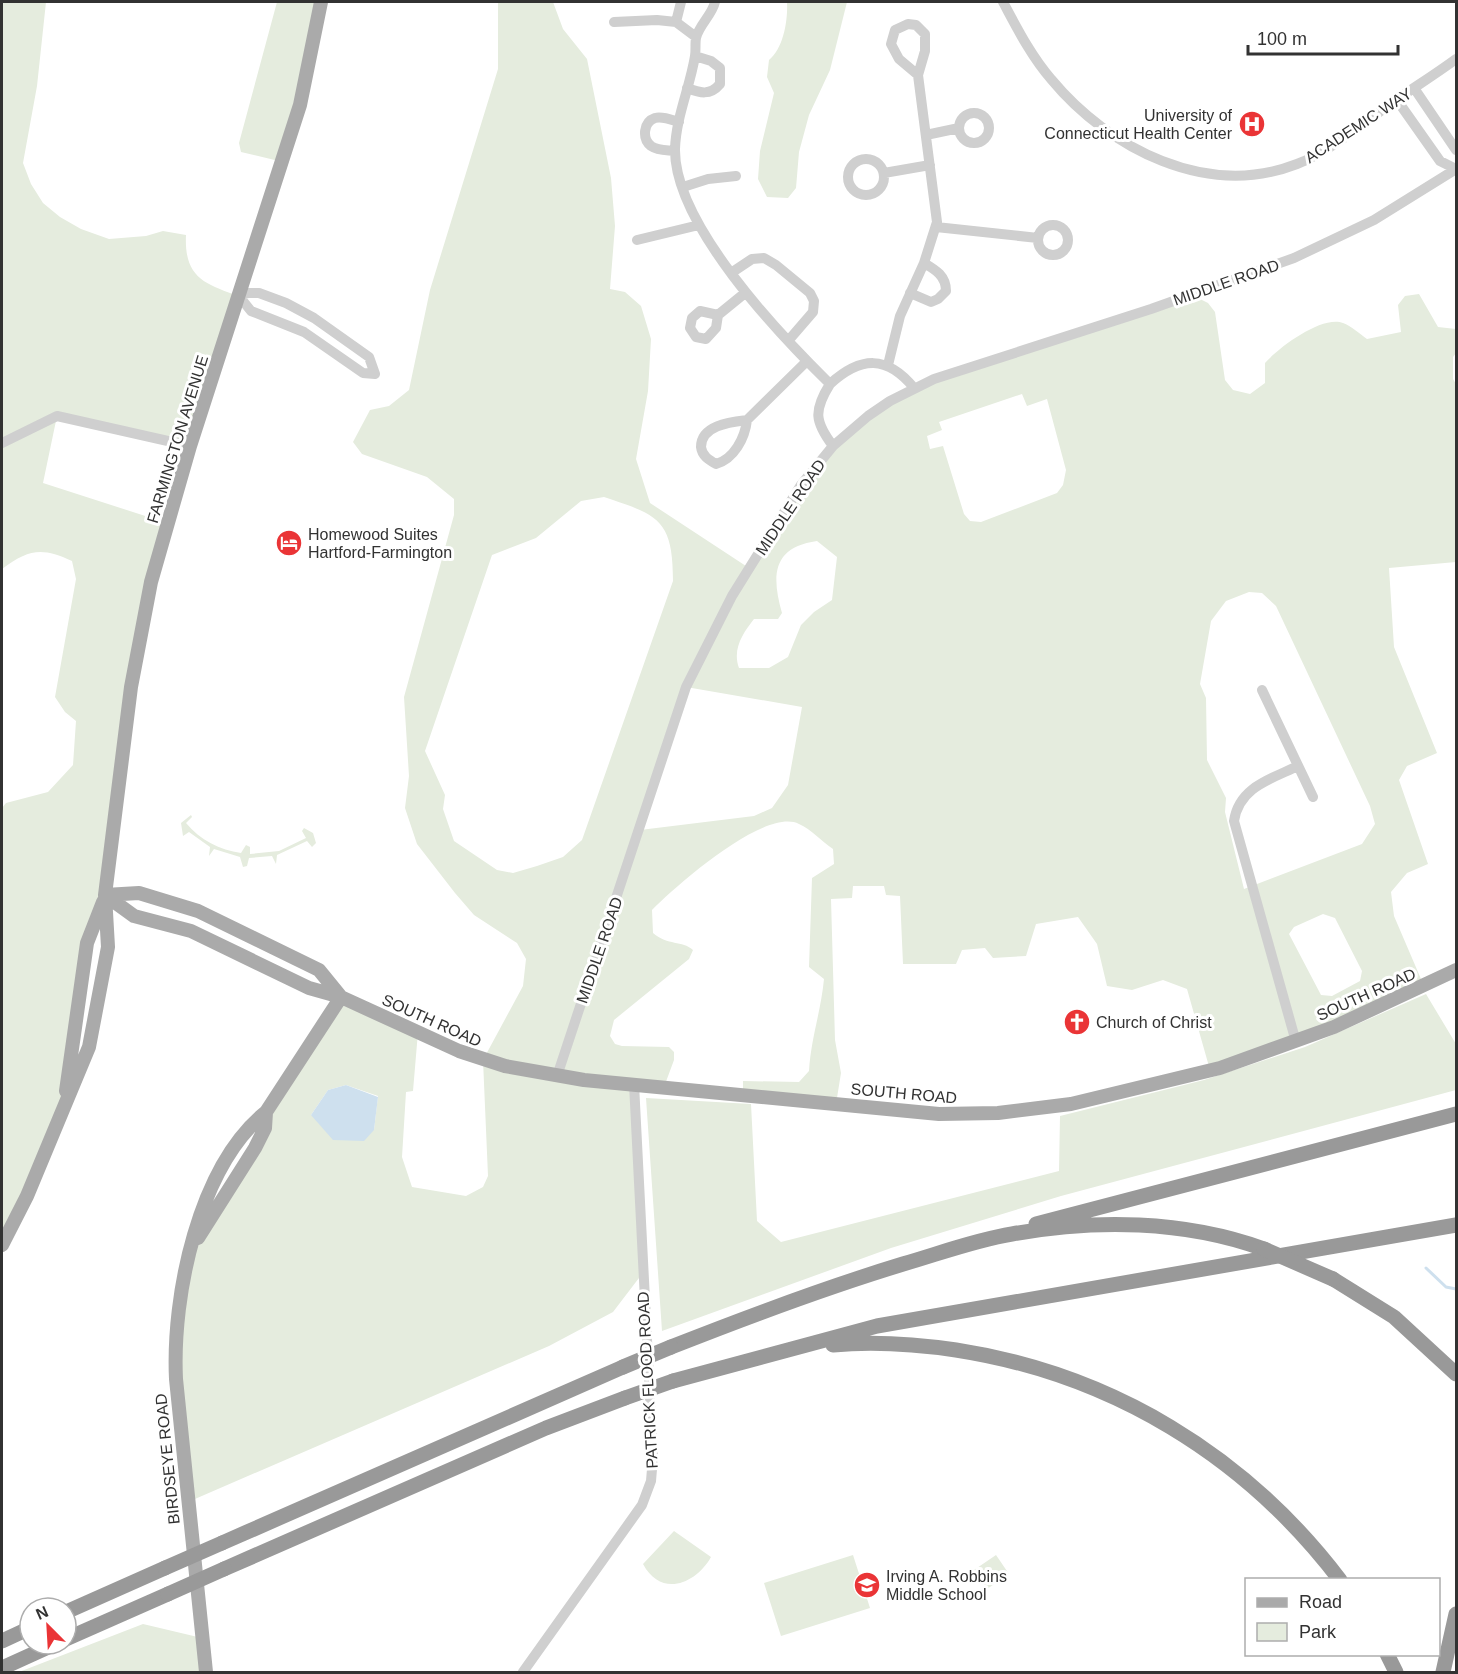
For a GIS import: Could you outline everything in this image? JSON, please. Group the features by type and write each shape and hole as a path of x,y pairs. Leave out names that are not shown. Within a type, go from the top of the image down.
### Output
{"highway":[{"path":"78,1607 623,1366 831,1287 1011,1234 1064,1214 1456,1114"},
{"path":"1011,1234 1082,1225 1148,1225 1205,1233 1264,1249 1334,1279 1394,1317 1456,1374"},
{"path":"78,1634 546,1428 673,1381 786,1350 911,1320 1456,1225"},
{"path":"786,1350 869,1342 927,1346 1023,1364 1095,1388 1160,1419 1229,1466 1279,1509 1338,1578"},
{"path":"1443,1672 1456,1614"},
{"path":"2,1641 18,1634"},
{"path":"2,1668 28,1656"},
{"path":"1388,1656 1396,1672"}],"main road":[{"name":"FARMINGTON AVENUE","path":"2,1245 27,1196 89,1047 108,947 105,895 131,687 147,604 190,446 300,105 321,2"},
{"name":"SOUTH ROAD","path":"105,895 139,893 198,911 319,970 341,997"},
{"name":"FARMINGTON AVENUE","path":"66,1099 87,943 105,895"},
{"name":"SOUTH ROAD","path":"105,895 134,916 191,931 309,988 341,997 483,1060 557,1076 907,1112 998,1113 1071,1104 1145,1088 1220,1068 1296,1042 1380,1007 1456,970"},
{"name":"BIRDSEYE ROAD","path":"206,1672 175,1361 180,1294 198,1221 207,1197 251,1124 266,1112 341,997"}],"street":[{"path":"676,22 681,2"},
{"path":"715,2 696,37 695,56 679,122 675,151 683,187 699,225 745,292 830,384"},
{"name":"ACADEMIC WAY","path":"1003,2 1039,64 1081,111 1125,142 1158,159 1191,171 1224,176 1250,176 1288,167 1324,151 1456,59"},
{"path":"614,22 657,20 676,22 696,37"},
{"path":"888,365 900,316 924,263 936,227 918,75 925,51 925,34 916,25 908,24 895,30 891,44 899,59 918,75"},
{"path":"687,88 705,93 711,92 720,84 722,74 720,68 711,61 695,56"},
{"path":"1414,88 1456,150"},
{"path":"1396,100 1440,161 1456,169"},
{"path":"675,151 653,147 646,139 645,133 649,122 656,118 679,122"},
{"path":"926,135 959,128"},
{"path":"884,173 930,165"},
{"name":"MIDDLE ROAD","path":"557,1076 686,687 732,596 801,485 833,446 868,416 914,388 954,371 1151,309 1294,258 1374,220 1456,169"},
{"path":"683,187 708,179 736,176"},
{"path":"637,240 699,225"},
{"path":"936,227 1038,238"},
{"path":"731,273 752,259 764,258 810,293 814,301 813,312 788,341"},
{"path":"910,293 931,302 946,291 945,280 924,263"},
{"path":"718,315 745,292"},
{"path":"259,293 286,303 314,318 369,357 375,374 363,374 304,332 251,311 239,296 259,293"},
{"path":"747,420 746,429 728,458 716,464 706,457 701,449 702,440 708,432 726,423 747,420 807,361"},
{"path":"833,446 818,425 818,418 822,397 830,384 842,373 869,363 888,365 902,374 914,388"},
{"path":"2,442 57,416 190,446"},
{"path":"1262,690 1313,797"},
{"path":"1296,1042 1234,821 1236,810 1247,792 1298,766"},
{"name":"PATRICK FLOOD ROAD","path":"522,1672 635,1516 651,1481 653,1457 634,1084"}],"green space":[{"path":"2,2 46,2 37,86 23,163 31,184 43,203 60,217 81,229 109,239 146,236 163,231 186,235 189,261 199,277 239,296 190,446 57,416 43,483 167,523 151,582 105,895 87,943 66,1099 2,1244 2,808 6,803 48,792 73,765 76,721 65,712 55,697 76,579 72,561 44,552 20,557 2,569"},
{"path":"277,2 321,2 283,162 241,152 239,143"},
{"path":"498,2 553,2 563,29 587,59 611,178 615,226 610,289 625,292 641,306 651,339 648,391 636,459 650,503 749,568 833,446 914,388 1192,295 1208,303 1215,312 1225,380 1233,390 1250,394 1265,383 1265,363 1280,349 1313,328 1334,322 1343,323 1367,339 1401,332 1398,305 1405,296 1419,294 1438,327 1456,329 1453,379 1456,384 1456,562 1389,568 1394,647 1437,753 1407,766 1399,780 1428,864 1407,873 1391,892 1394,916 1421,979 1410,993 1210,1070 1187,989 1163,980 1132,990 1107,986 1097,944 1078,917 1036,924 1026,956 993,958 985,948 962,950 956,964 903,964 900,896 886,895 884,886 853,886 852,898 831,899 835,1040 841,1073 836,1104 743,1095 743,1081 799,1082 809,1071 824,979 809,967 812,878 834,864 833,849 803,826 784,822 765,827 744,837 700,868 652,910 653,933 664,940 693,950 689,959 614,1020 610,1036 615,1044 669,1047 674,1052 674,1060 664,1087 635,1084 642,1274 613,1312 549,1346 188,1502 176,1379 194,1244 225,1193 266,1112 341,997 418,1032 413,1091 406,1092 402,1157 412,1187 466,1196 483,1187 488,1176 483,1060 523,986 526,959 517,943 474,915 455,893 417,844 405,808 409,776 404,697 454,515 454,499 427,477 362,454 353,442 370,410 389,406 409,390 430,290 498,69","holes":["1022,394 1027,406 1047,399 1066,470 1063,485 1057,493 981,522 970,521 964,514 943,446 930,449 927,436 942,430 939,422","604,497 638,509 659,522 670,544 673,581 582,840 563,857 513,873 497,870 454,841 443,809 445,795 425,751 492,555 536,538 581,501","817,541 837,557 832,600 814,612 801,625 788,657 769,668 739,668 738,648 754,619 778,619 782,613 777,575 779,565 791,549","1249,592 1262,593 1276,606 1370,806 1375,824 1362,844 1244,889 1225,812 1226,798 1207,760 1206,698 1200,684 1211,621 1226,601","686,687 802,707 788,785 772,808 754,816 640,830","1323,914 1335,918 1362,971 1360,981 1332,996 1321,995 1289,934 1294,927","346,1085 378,1096 374,1130 311,1115 328,1090"]},
{"path":"787,2 847,2 830,70 809,115 799,152 796,188 788,198 767,197 758,179 760,151 774,93 767,77 769,60 782,41 787,17"},
{"path":"191,815 192,817 186,823 198,834 218,847 233,852 241,853 246,845 250,847 250,854 279,851 306,838 302,831 304,828 313,833 316,843 312,847 307,841 277,855 276,864 272,856 249,858 247,866 243,867 240,857 214,849 209,856 210,847 189,832 183,836 181,823"},
{"path":"1426,994 1456,1044 1456,1090 1061,1196 891,1248 662,1331 646,1098 751,1104 757,1221 781,1242 1059,1171 1060,1116 1204,1080 1305,1047"},
{"path":"674,1531 711,1557 697,1574 688,1580 668,1584 650,1575 643,1564"},
{"path":"853,1555 870,1608 781,1636 764,1583"},
{"path":"996,1555 1009,1574 987,1589 974,1570"},
{"path":"143,1624 202,1638 206,1672 19,1672 60,1656 78,1656 78,1649"}],"water":[{"path":"346,1085 378,1097 374,1130 364,1141 333,1140 311,1115 328,1090"}],"waterway":[{"path":"1426,1268 1446,1287 1456,1289"}],"place":[{"name":"University of Connecticut Health Center","path":"1252,124"},
{"name":"Homewood Suites Hartford-Farmington","path":"289,543"},
{"name":"Church of Christ","path":"1077,1022"},
{"name":"Irving A. Robbins Middle School","path":"867,1585"}]}
